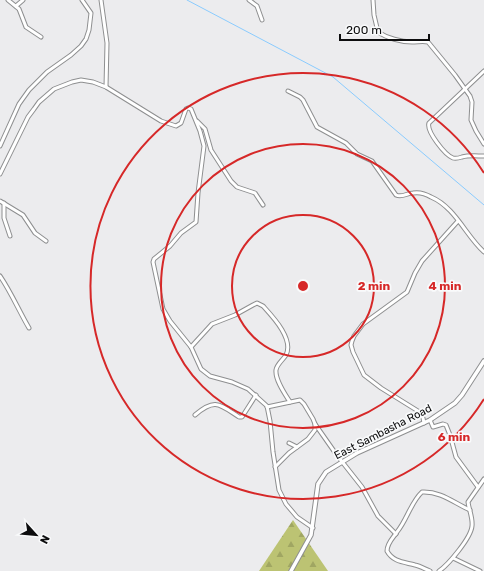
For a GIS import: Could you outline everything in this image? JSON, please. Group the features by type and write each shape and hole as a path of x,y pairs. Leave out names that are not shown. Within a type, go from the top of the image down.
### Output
{"street":[{"path":"8,0 20,11 25,25 41,36"},
{"path":"16,6 23,0"},
{"path":"0,146 19,104 29,90 47,72 71,55 86,39 89,30 91,13 82,0"},
{"path":"101,0 107,43 106,87"},
{"path":"248,0 257,6 262,20"},
{"path":"373,0 378,32 384,36 407,42 428,42 465,88 471,99 470,116 472,124 484,144"},
{"path":"484,71 429,123 428,128 441,147 452,158 484,156"},
{"path":"0,174 30,113 39,102 59,86 81,80 93,82 106,87 166,123 176,126 183,121 188,108 191,109 203,142 204,151 198,193 196,222 181,233 170,246 156,257 153,262 163,309 170,321 191,347 197,363 205,373 248,389 268,407 278,486 284,500 298,517 313,528"},
{"path":"288,91 303,100 317,127 346,143 357,154 372,161 396,194 400,196 418,193 430,196 444,206 484,252"},
{"path":"195,120 205,129 211,150 231,181 237,187 255,193 263,205"},
{"path":"2,202 4,218 10,236"},
{"path":"2,202 24,215 35,232 46,241"},
{"path":"424,423 423,418 418,411 381,388 364,374 351,345 354,336 363,324 406,293 422,261 458,221"},
{"path":"0,276 7,286 29,328"},
{"path":"191,347 212,324 235,315 253,305 260,304 280,328 286,340 287,353 276,368 276,372 278,380 290,402"},
{"name":"East Sambasha Road","path":"291,571 309,541 313,528 314,504 318,484 326,472 357,453 430,420 456,402 484,361"},
{"path":"195,415 204,407 209,404 213,404 239,417 242,417 256,396"},
{"path":"268,407 298,400 302,402 315,424 362,487 378,516 396,534"},
{"path":"430,420 434,428 443,424 446,425 456,457 478,487"},
{"path":"275,466 311,436 315,430 315,424"},
{"path":"289,443 297,447"},
{"path":"438,571 453,558 471,531 472,524 469,500 484,480"},
{"path":"430,571 416,565 401,562 388,554 387,551 388,544 404,523 416,499 422,492 438,493 470,510"},
{"path":"453,558 480,571"}],"green space":[{"path":"293,520 328,571 259,571"}],"waterway":[{"path":"187,0 333,77 484,205"}]}
